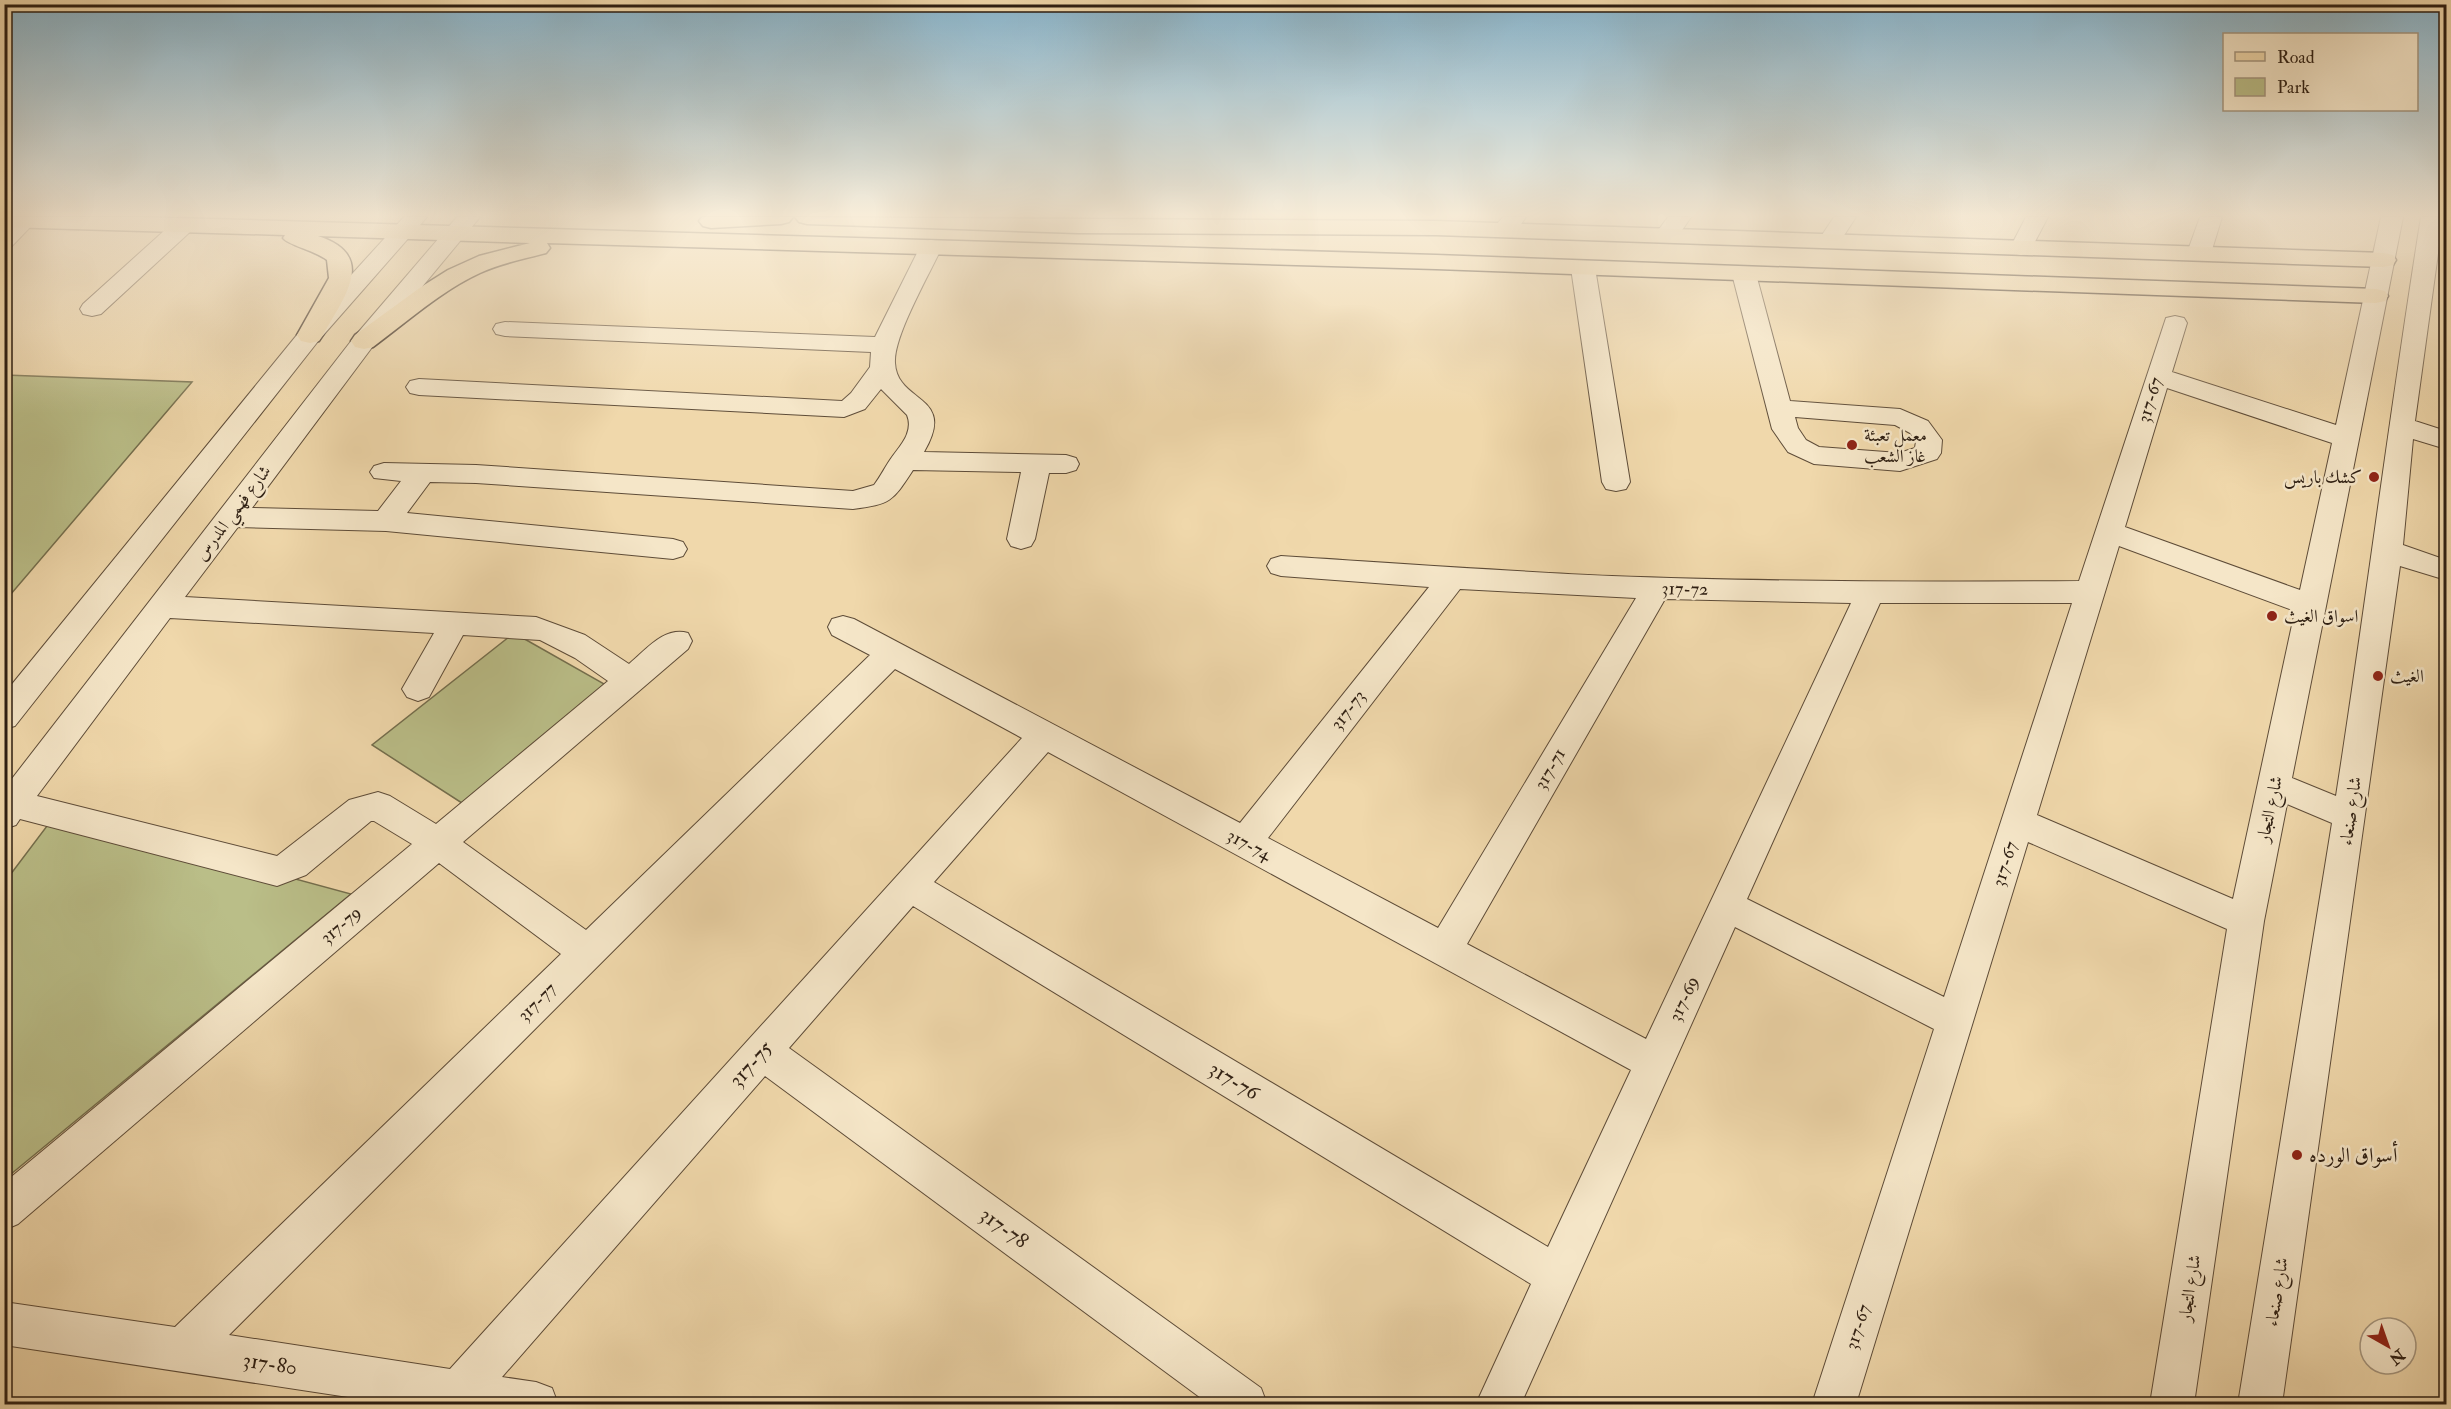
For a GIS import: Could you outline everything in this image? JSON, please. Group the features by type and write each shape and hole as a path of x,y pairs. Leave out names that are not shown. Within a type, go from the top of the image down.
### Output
{"main road":[{"path":"310,335 338,283"},
{"path":"364,341 445,283"},
{"path":"1995,283 2376,296"}],"street":[{"path":"92,309 121,283"},
{"path":"4,717 310,335 356,283"},
{"name":"شارع فهمي المدرس","path":"9,809 364,341 413,283"},
{"path":"419,387 851,408 860,401 883,357 910,283"},
{"path":"1585,283 1616,482"},
{"path":"1746,283 1779,408 1785,429 1797,446 1814,455 1899,462 1929,453 1929,440 1919,427 1900,417 1779,408"},
{"name":"شارع التجار","path":"2172,1404 2246,921 2379,283"},
{"name":"شارع صنعاء","path":"2260,1404 2350,816 2388,551 2401,426 2434,283"},
{"name":"317-67","path":"1834,1404 2175,323"},
{"path":"505,329 883,357"},
{"path":"384,472 476,474 853,500 866,499 884,492 921,432 921,415 909,401 893,391 886,381 883,357"},
{"path":"2158,376 2346,438"},
{"path":"2401,426 2446,440"},
{"path":"903,461 1066,464"},
{"path":"1021,539 1037,463"},
{"path":"386,521 422,473"},
{"path":"231,517 386,521 673,549"},
{"path":"2109,532 2311,605"},
{"path":"2388,551 2446,570"},
{"name":"317-72","path":"1281,566 1452,578 1657,588 1870,593 2089,592"},
{"name":"317-73","path":"1245,842 1452,578"},
{"name":"317-71","path":"1444,950 1657,588"},
{"name":"317-69","path":"1498,1404 1870,593"},
{"path":"162,607 536,628 558,633 631,681"},
{"path":"418,689 454,624"},
{"name":"317-74","path":"843,627 1655,1063"},
{"name":"317-79","path":"4,1210 678,641"},
{"name":"317-77","path":"182,1351 892,653"},
{"name":"317-75","path":"458,1393 1044,735"},
{"path":"2275,785 2350,816"},
{"path":"9,809 277,871 294,865 361,810 378,806 438,843 587,952"},
{"path":"2018,822 2246,921"},
{"name":"317-76","path":"910,886 1557,1276"},
{"path":"1727,906 1955,1021"},
{"name":"317-78","path":"762,1051 1245,1404"},
{"name":"317-80","path":"4,1323 536,1404"}],"green space":[{"path":"4,375 192,382 5,601"},
{"path":"514,633 606,685 465,805 372,745"},
{"path":"56,814 351,894 5,1179 4,883"}],"place":[{"name":"معمل تعبئة غاز الشعب","path":"1852,445"},
{"name":"كشك باريس","path":"2374,477"},
{"name":"اسواق الغيث","path":"2272,616"},
{"name":"الغيث","path":"2378,676"},
{"name":"أسواق الورده","path":"2297,1155"}]}
